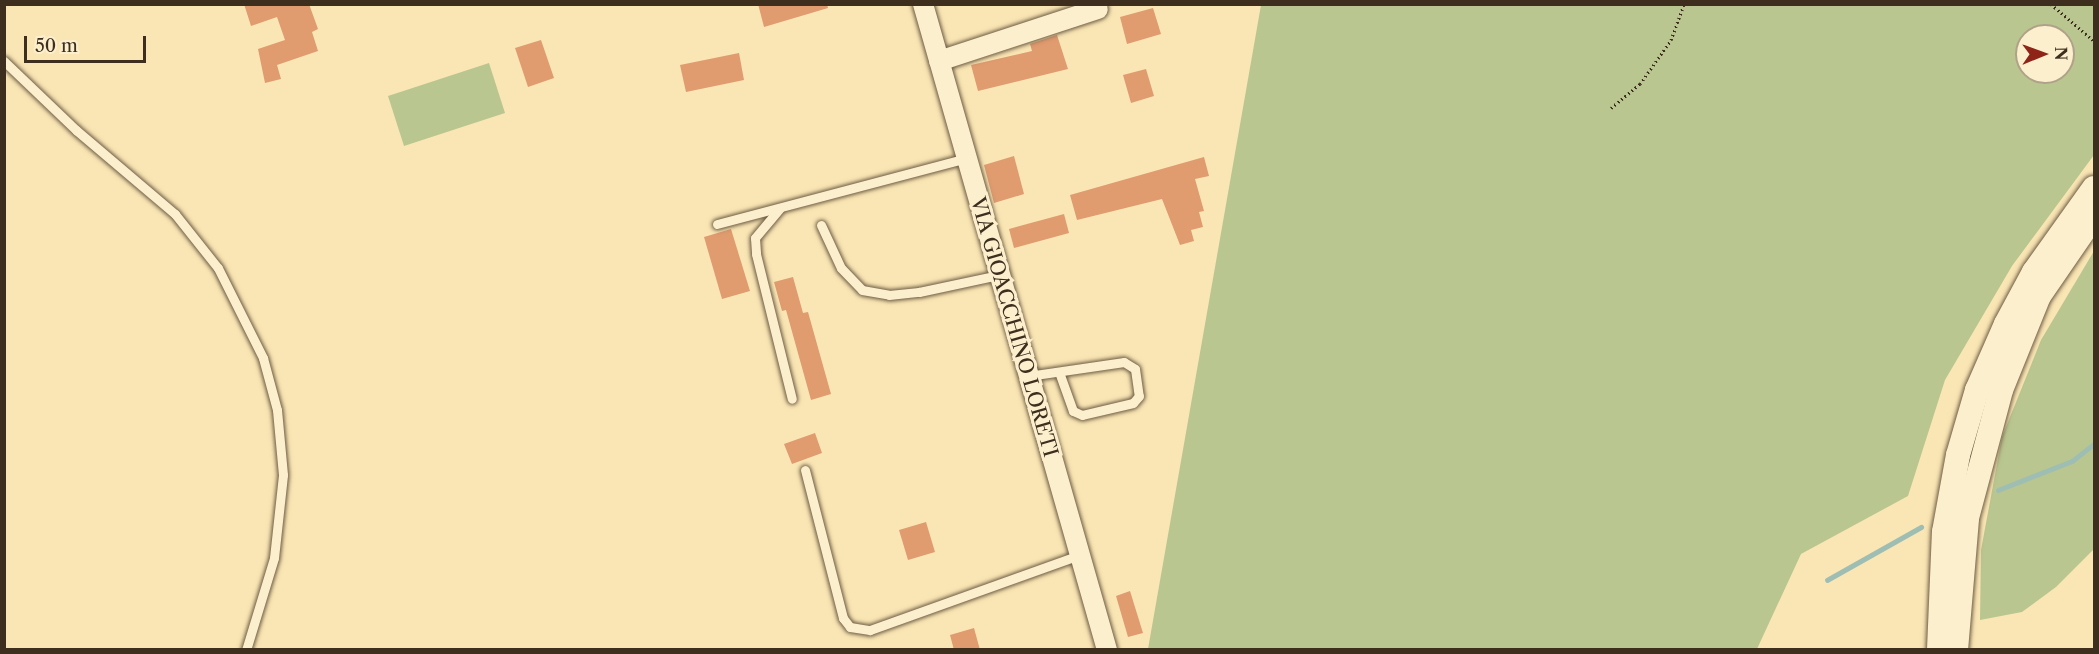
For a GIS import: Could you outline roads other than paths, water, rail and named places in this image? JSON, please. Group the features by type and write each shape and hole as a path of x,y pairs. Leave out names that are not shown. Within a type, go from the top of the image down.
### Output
{"street":[{"name":"VIA GIOACCHINO LORETI","path":"923,4 1107,650"},
{"path":"939,61 1098,9"},
{"path":"1939,650 1944,532 1972,405 2023,290 2053,242 2094,188"},
{"path":"1956,650 1967,518 2001,390 2039,296 2094,216"}],"lane":[{"path":"4,61 76,130 175,214 218,268 263,358 277,410 283,475 274,558 246,650"},
{"path":"717,224 966,158"},
{"path":"780,208 755,238 756,254 792,399"},
{"path":"820,225 841,268 862,290 889,295 919,292 999,275"},
{"path":"1028,376 1124,362 1135,369 1139,396 1133,403 1082,415 1073,411 1059,372"},
{"path":"805,470 843,618 850,627 870,630 1080,555"}],"waterway":[{"path":"1998,490 2072,461 2094,444"},
{"path":"1827,580 1921,527"}]}
